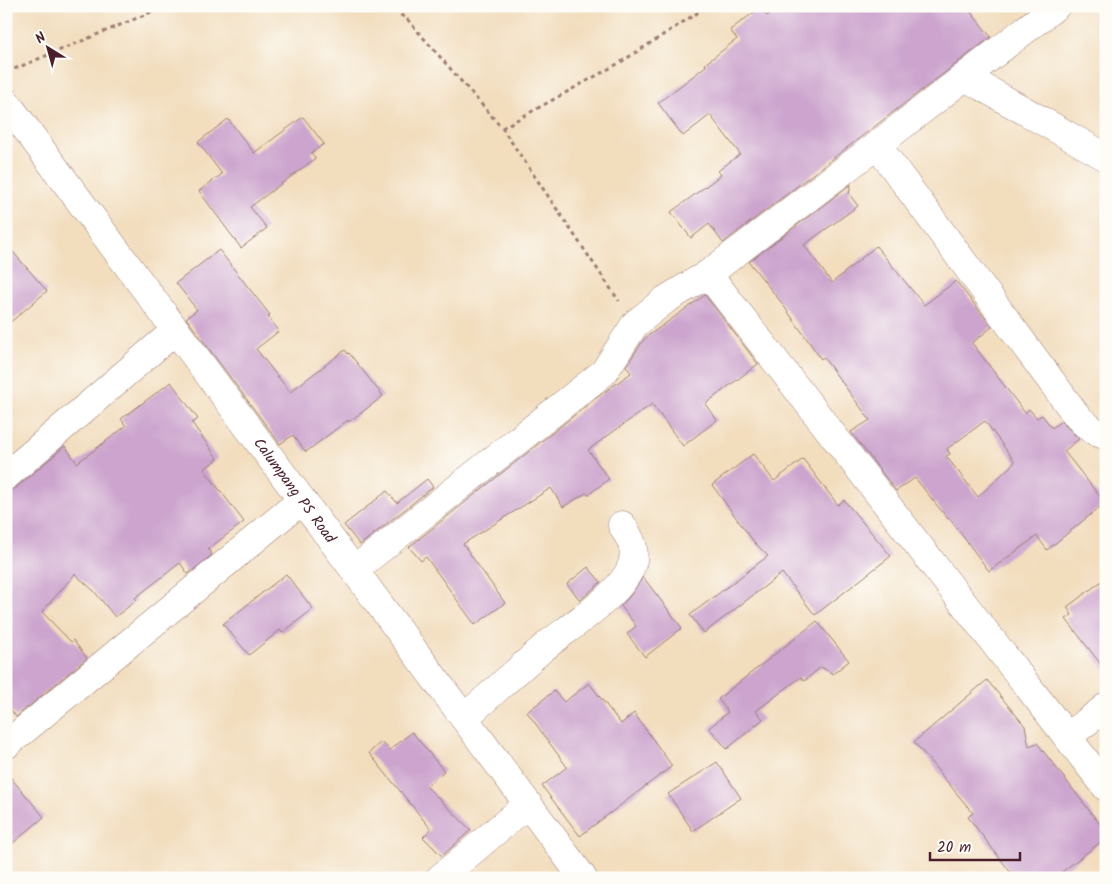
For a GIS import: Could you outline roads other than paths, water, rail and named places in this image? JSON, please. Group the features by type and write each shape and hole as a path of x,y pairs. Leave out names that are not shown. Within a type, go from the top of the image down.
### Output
{"street":[{"path":"354,570 604,372 635,324 666,300 708,274 1056,6"},
{"path":"965,77 1106,157"},
{"name":"Calumpang PS Road","path":"6,102 583,878"},
{"path":"877,145 1077,416 1090,428 1106,435"},
{"path":"708,274 1106,787"},
{"path":"6,476 176,330"},
{"path":"6,745 302,500"},
{"path":"464,718 543,648 625,580 632,564 634,548 622,525"},
{"path":"1067,737 1106,707"},
{"path":"440,878 528,804"}]}
